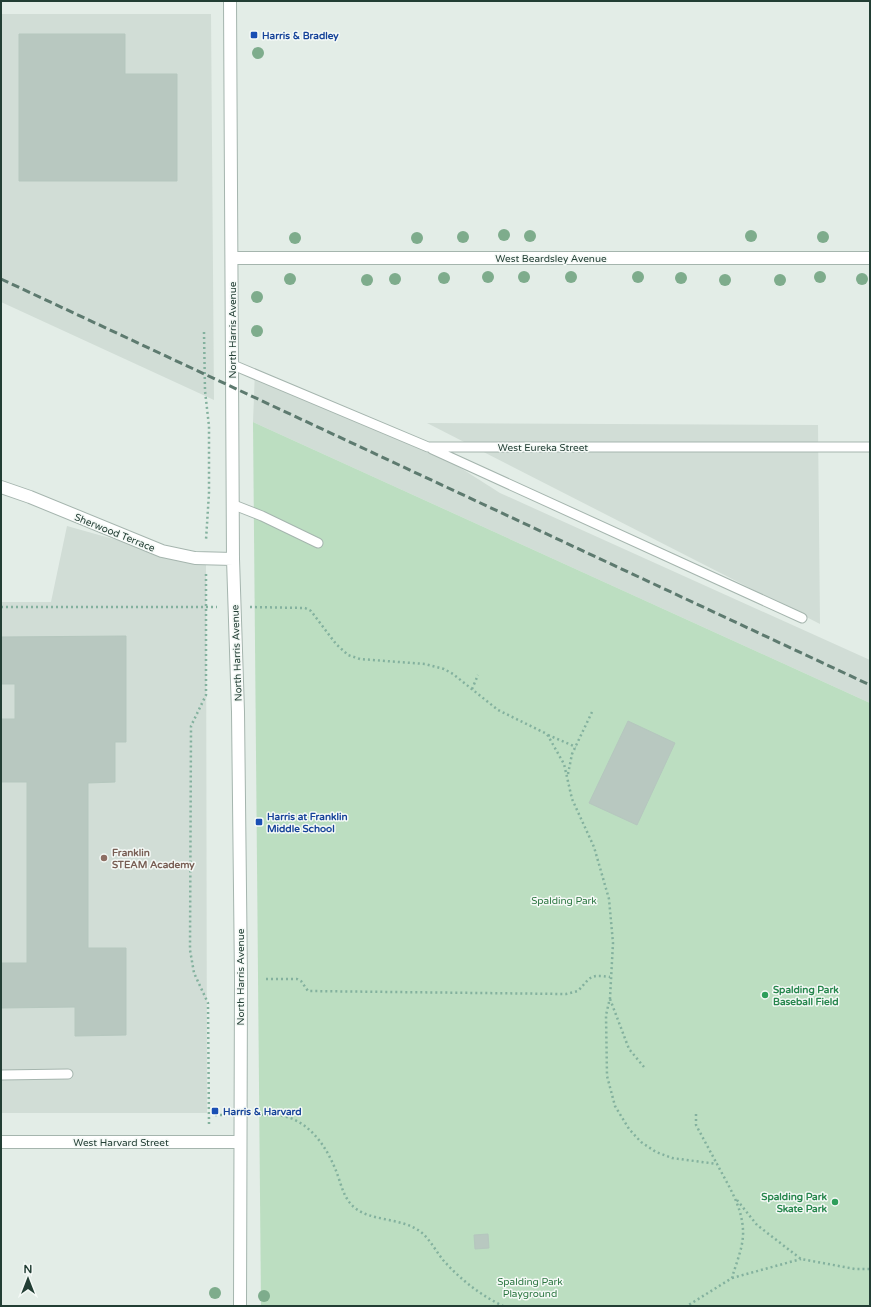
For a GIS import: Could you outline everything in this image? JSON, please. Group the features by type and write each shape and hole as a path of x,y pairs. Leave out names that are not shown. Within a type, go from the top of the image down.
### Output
{"street":[{"name":"North Harris Avenue","path":"230,1 234,505 233,559 238,712 240,1306"},
{"name":"West Beardsley Avenue","path":"232,258 870,258"},
{"name":"Sherwood Terrace","path":"1,487 30,497 162,551 195,558 233,559"},
{"name":"West Harvard Street","path":"1,1142 240,1142"}],"lane":[{"name":"West Eureka Street","path":"233,365 428,447 870,448"},
{"path":"428,447 802,618"},
{"path":"234,505 262,516 318,543"},
{"path":"1,1075 68,1074"}],"path":[{"path":"204,332 205,391 209,426 209,493 206,540"},
{"path":"206,574 206,695 191,726 190,950 194,973 208,1003 209,1124"},
{"path":"1,607 214,607"},
{"path":"254,607 305,608 311,611 336,644 348,655 360,659 434,665 452,674 498,710 547,734 576,746"},
{"path":"472,689 478,675"},
{"path":"568,775 569,763 592,712"},
{"path":"547,734 559,754 568,775 572,799 594,847 609,898 612,936 610,998 606,1015 607,1076 609,1090 621,1119 641,1142 656,1152 672,1158 690,1162 717,1164"},
{"path":"266,979 297,979 301,981 308,991 566,994 578,991 584,981 589,978 600,975 610,977"},
{"path":"610,998 629,1049 644,1066"},
{"path":"696,1114 696,1124 736,1200 757,1225 801,1259"},
{"path":"258,1115 284,1116 302,1124 317,1137 330,1156 344,1196 355,1208 376,1217 404,1224 417,1230 426,1237 444,1260 464,1280 487,1299 503,1306"},
{"path":"732,1278 741,1247 743,1230 736,1200"},
{"path":"687,1306 732,1278 801,1259 855,1269 870,1269"}],"shaded area":[{"path":"1,14 211,14 214,400 1,302"},
{"path":"255,370 397,435 456,465 500,493 870,660 870,703 253,422"},
{"path":"427,423 818,425 820,624"},
{"name":"Franklin STEAM Academy","path":"67,526 206,565 207,1113 1,1113 1,602 51,602"}],"green space":[{"name":"Spalding Park","path":"253,422 870,703 870,1306 261,1306"}],"building":[{"path":"19,34 125,34 125,74 177,74 177,181 19,181"},
{"path":"126,636 126,742 115,742 115,782 88,783 88,948 126,948 126,1035 75,1036 75,1007 1,1008 1,963 27,963 27,782 1,782 1,719 15,719 15,684 1,684 1,637"},
{"path":"628,721 675,743 637,825 589,803"},
{"path":"488,1234 489,1248 475,1249 474,1235"}],"railway":[{"path":"1,279 870,685"}],"place":[{"name":"Harris & Bradley","path":"254,35"},
{"name":"Harris at Franklin Middle School","path":"259,822"},
{"name":"Franklin STEAM Academy","path":"104,858"},
{"name":"Spalding Park Baseball Field","path":"765,995"},
{"name":"Harris & Harvard","path":"215,1111"},
{"name":"Spalding Park Skate Park","path":"835,1202"}],"park label":[{"name":"Spalding Park Playground","path":"530,1286"}]}
